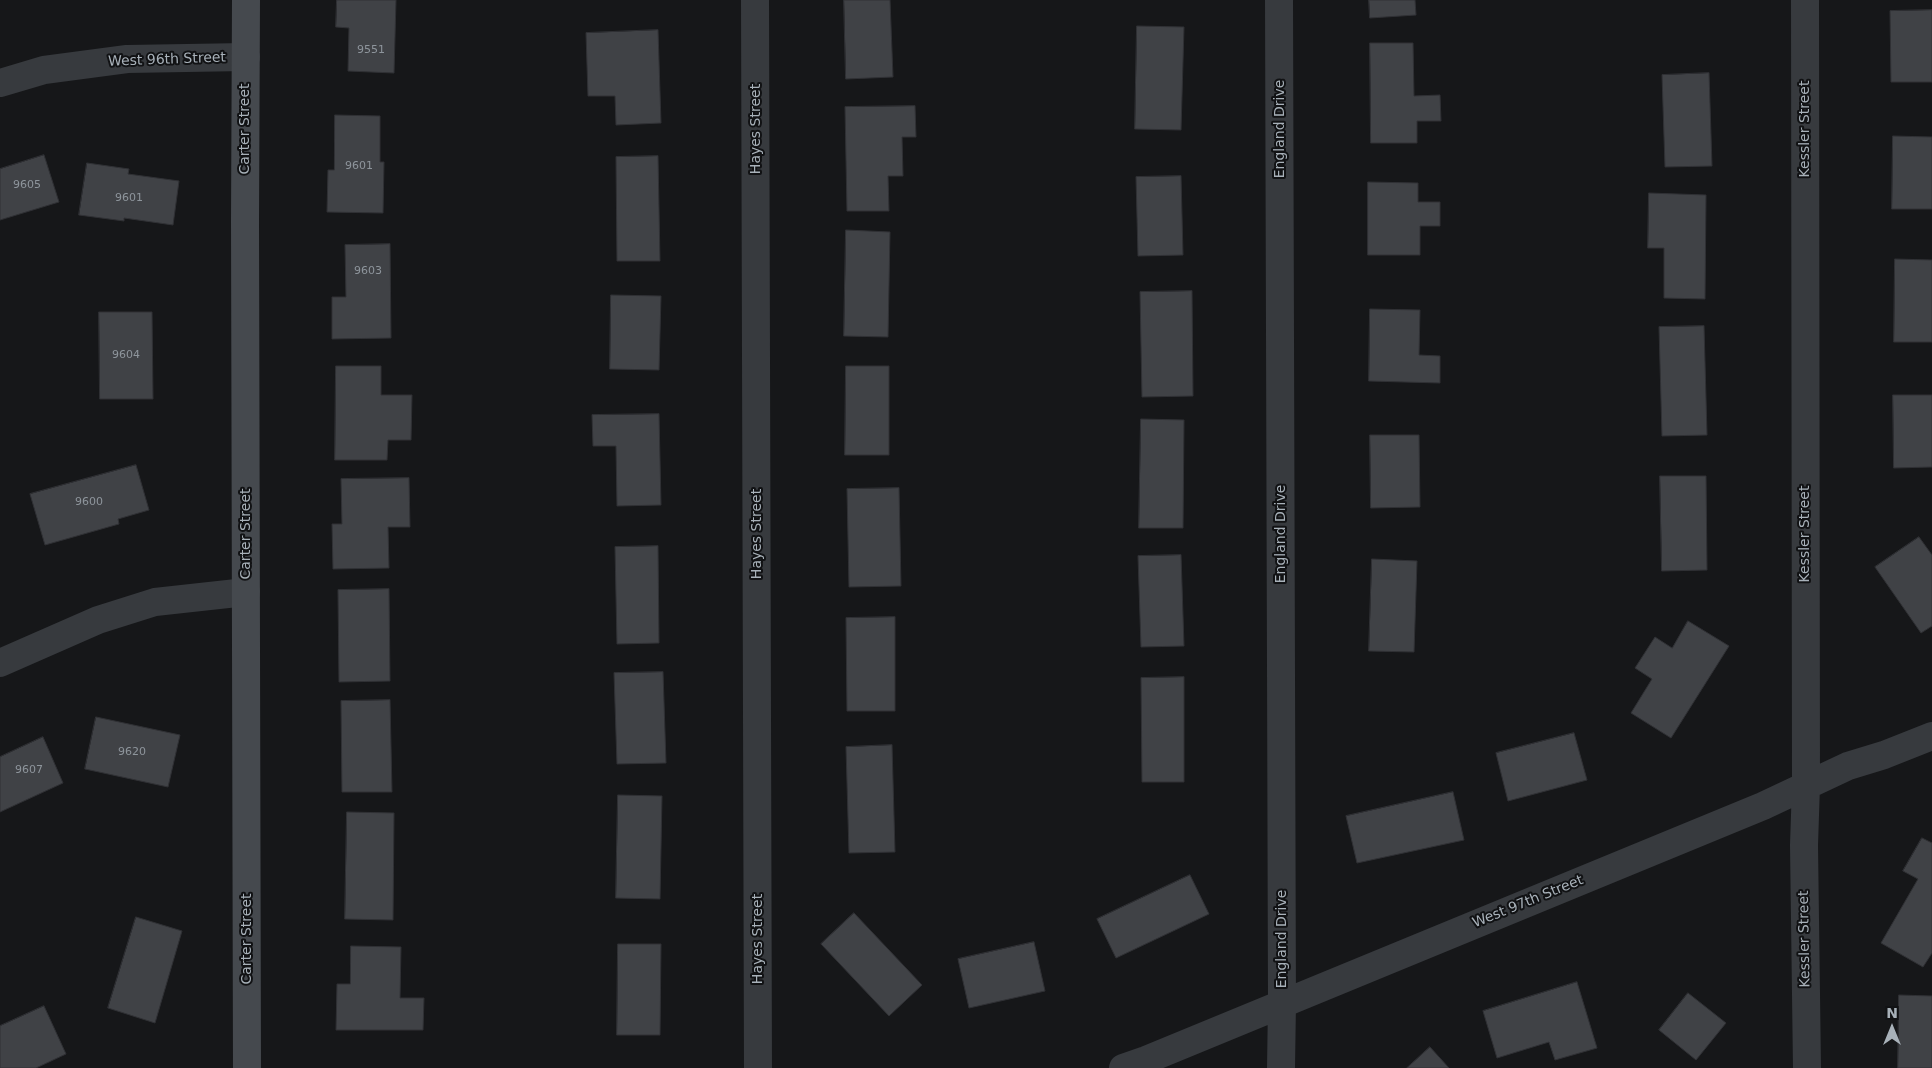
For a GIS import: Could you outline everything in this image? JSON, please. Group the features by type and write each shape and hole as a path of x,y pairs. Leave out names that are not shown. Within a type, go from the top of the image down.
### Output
{"street":[{"name":"Carter Street","path":"246,0 247,1068"},
{"name":"Hayes Street","path":"755,0 758,1068"},
{"name":"England Drive","path":"1279,0 1281,1068"},
{"name":"Kessler Street","path":"1804,0 1806,785 1804,845 1806,1068"},
{"name":"West 96th Street","path":"0,83 44,70 127,59 246,57"},
{"path":"0,663 98,620 155,602 246,592"},
{"name":"West 97th Street","path":"1123,1068 1762,806 1848,766 1884,755 1932,736"}],"building":[{"path":"337,0 396,0 394,73 348,71 349,28 336,27"},
{"path":"844,0 890,0 893,77 846,79"},
{"path":"1369,0 1415,0 1416,15 1370,18"},
{"path":"1932,10 1932,82 1891,82 1890,11"},
{"path":"1137,26 1184,27 1181,130 1135,129"},
{"path":"658,30 661,123 616,125 615,96 588,96 586,33"},
{"path":"1370,43 1413,43 1414,96 1440,95 1441,121 1417,121 1417,143 1371,143"},
{"path":"1709,73 1712,166 1665,167 1662,75"},
{"path":"915,106 916,137 902,137 903,176 888,176 889,211 847,211 845,107"},
{"path":"335,115 380,116 380,162 384,162 383,213 327,212 328,170 334,170"},
{"path":"1893,136 1932,137 1932,209 1892,209"},
{"path":"44,155 59,202 0,220 0,169"},
{"path":"658,156 660,261 617,261 616,157"},
{"path":"87,163 129,169 128,174 179,181 173,225 124,218 124,221 79,215"},
{"path":"1181,176 1183,255 1138,256 1136,177"},
{"path":"1368,182 1418,183 1418,202 1440,202 1440,226 1420,226 1420,255 1368,255"},
{"path":"1649,193 1706,195 1705,299 1664,298 1664,248 1648,248"},
{"path":"846,230 890,232 888,337 844,336"},
{"path":"390,244 391,338 332,339 332,297 346,297 345,245"},
{"path":"1895,259 1932,260 1932,342 1894,342"},
{"path":"1192,291 1193,396 1142,397 1140,292"},
{"path":"611,295 661,296 659,370 610,369"},
{"path":"1370,309 1420,310 1419,355 1440,356 1440,383 1369,381"},
{"path":"99,312 152,312 153,399 100,399"},
{"path":"1704,326 1707,435 1662,436 1659,327"},
{"path":"336,366 381,366 381,395 412,395 411,440 388,440 387,460 335,460"},
{"path":"846,366 889,366 889,455 845,455"},
{"path":"1893,395 1932,395 1932,467 1894,468"},
{"path":"659,414 661,505 617,506 616,446 593,446 592,415"},
{"path":"1141,419 1184,420 1183,528 1139,528"},
{"path":"1370,435 1419,435 1420,507 1371,508"},
{"path":"136,465 149,510 118,519 119,524 45,545 30,494"},
{"path":"1660,476 1706,476 1707,570 1662,571"},
{"path":"409,478 410,527 388,527 389,568 333,569 332,524 342,524 341,479"},
{"path":"899,488 901,586 849,587 847,489"},
{"path":"1919,537 1932,555 1932,626 1921,633 1875,567"},
{"path":"658,546 659,643 617,644 615,547"},
{"path":"1181,555 1184,646 1141,647 1138,556"},
{"path":"1372,559 1417,561 1414,652 1369,651"},
{"path":"389,589 390,681 339,682 338,590"},
{"path":"895,617 895,711 847,711 846,618"},
{"path":"1688,621 1729,646 1671,738 1631,713 1652,679 1635,668 1655,637 1672,648"},
{"path":"663,672 666,763 617,764 614,673"},
{"path":"1184,677 1184,782 1142,782 1141,678"},
{"path":"390,700 392,792 342,792 341,701"},
{"path":"96,717 180,735 168,787 85,769"},
{"path":"1574,733 1587,780 1508,801 1496,753"},
{"path":"43,737 63,783 0,812 0,757"},
{"path":"892,745 895,852 849,853 846,747"},
{"path":"1453,792 1464,840 1357,863 1346,816"},
{"path":"618,795 662,796 660,899 616,898"},
{"path":"347,812 394,813 393,920 345,919"},
{"path":"1922,838 1932,843 1932,953 1923,967 1881,943 1918,879 1903,871"},
{"path":"1190,875 1209,914 1116,958 1097,919"},
{"path":"854,913 922,985 889,1016 821,944"},
{"path":"136,917 182,931 155,1023 108,1008"},
{"path":"1034,942 1045,991 969,1008 958,959"},
{"path":"618,944 661,944 660,1035 617,1035"},
{"path":"351,946 401,947 400,998 424,998 423,1030 336,1030 337,984 350,984"},
{"path":"1577,982 1597,1048 1555,1060 1549,1042 1497,1058 1483,1011"},
{"path":"1688,993 1726,1023 1696,1060 1659,1030"},
{"path":"1899,995 1932,996 1932,1068 1898,1068"},
{"path":"44,1006 66,1054 36,1068 0,1068 0,1026"},
{"path":"1430,1047 1449,1068 1407,1068"}]}
